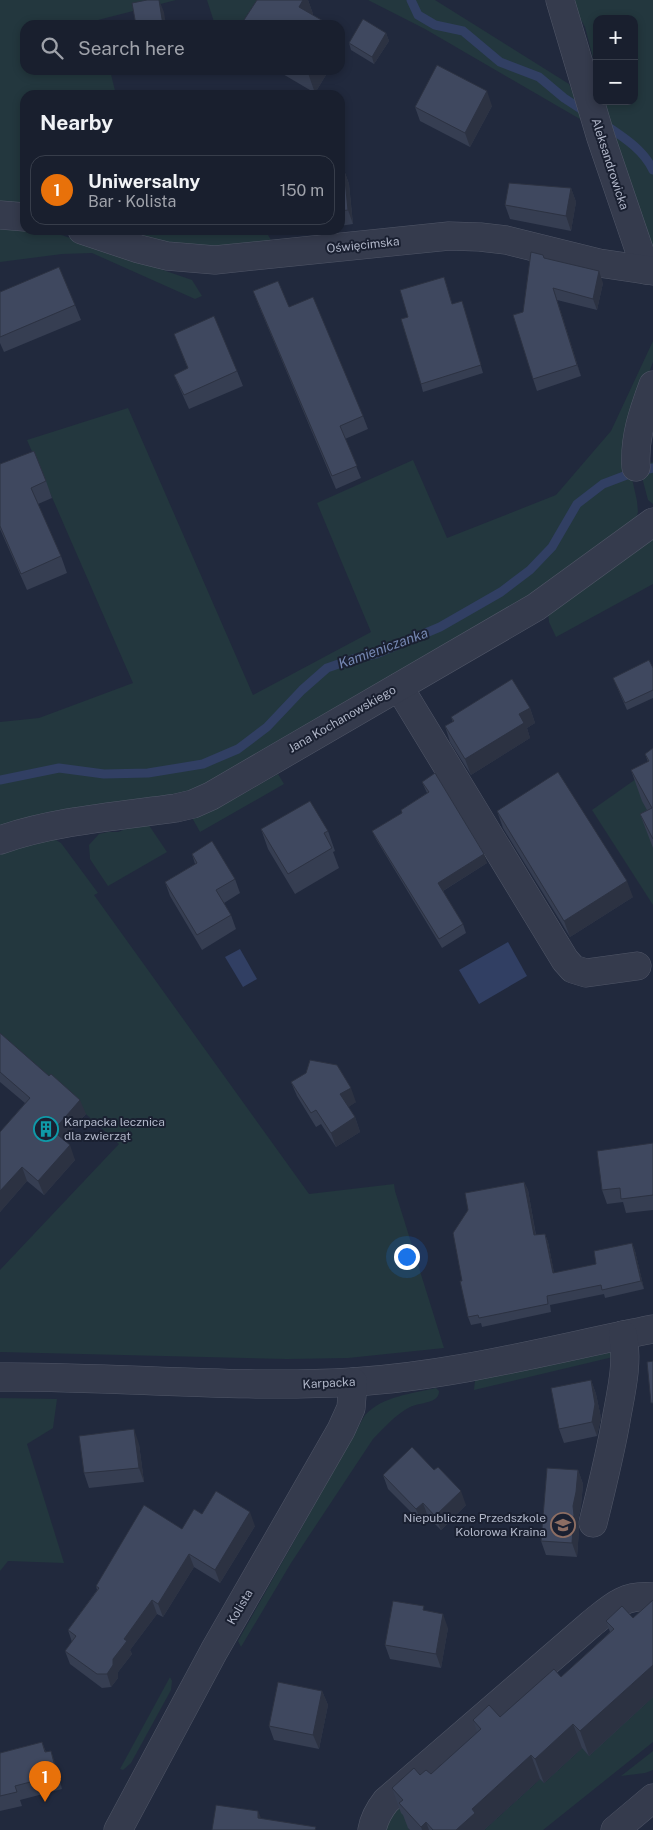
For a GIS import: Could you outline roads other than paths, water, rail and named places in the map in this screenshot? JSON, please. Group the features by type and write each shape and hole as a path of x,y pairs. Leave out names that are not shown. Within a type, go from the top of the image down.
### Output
{"street":[{"name":"Aleksandrowicka","path":"560,0 634,240 649,271"},
{"path":"0,215 20,217"},
{"name":"Oświęcimska","path":"99,235 138,249 167,256 215,260 449,236 480,237 506,240 599,262 649,271"},
{"path":"636,467 635,448 637,436 653,385"},
{"name":"Jana Kochanowskiego","path":"0,840 64,825 193,804 211,796 536,607 650,516"},
{"path":"399,687 565,960 573,969 586,973 637,966"},
{"name":"Karpacka","path":"0,1377 294,1384 353,1382 462,1369 653,1329"},
{"path":"594,1523 609,1460 622,1387 625,1362 624,1335"},
{"name":"Kolista","path":"118,1830 214,1651 341,1430 351,1408 353,1382"},
{"path":"372,1830 374,1820 386,1801 590,1624 615,1604 627,1598 640,1595 653,1596"},
{"path":"615,1830 653,1798"}],"water":[{"path":"508,942 527,976 479,1004 459,970"},
{"path":"240,949 257,979 243,987 225,957"}],"waterway":[{"path":"411,0 418,15 435,25 463,31 500,62 539,77 564,98 587,113"},
{"path":"604,124 638,150 653,170"},
{"name":"Kamieniczanka","path":"0,780 59,768 104,774 148,773 203,764 238,749 267,727 302,690 327,668 353,659 376,654 440,627 501,592 530,570 552,547 577,504 603,484 632,473 653,468"}],"place":[{"name":"Karpacka lecznica dla zwierząt","path":"46,1129"},
{"name":"Niepubliczne Przedszkole Kolorowa Kraina","path":"563,1525"},
{"name":"Uniwersalny","path":"45,1802"}]}
